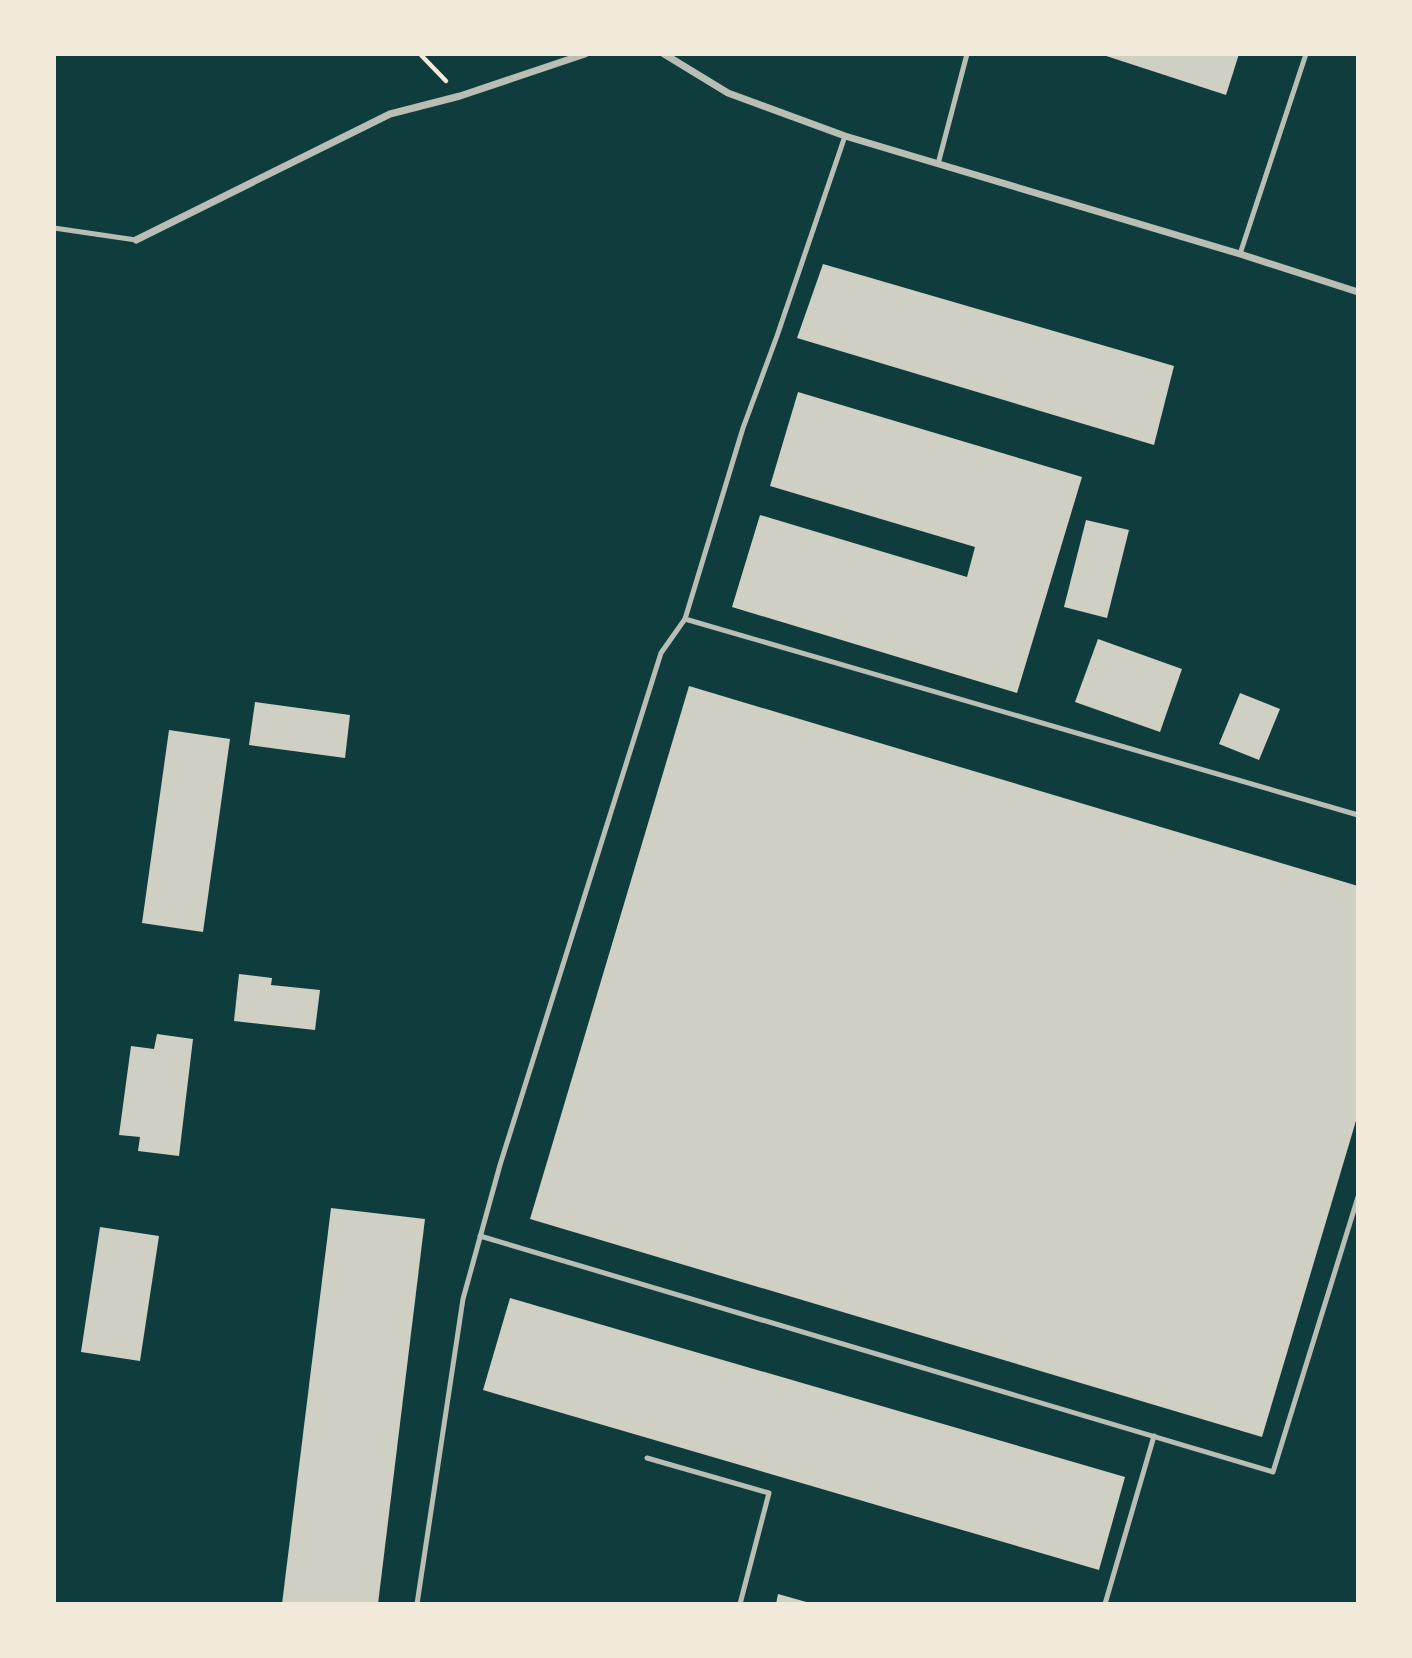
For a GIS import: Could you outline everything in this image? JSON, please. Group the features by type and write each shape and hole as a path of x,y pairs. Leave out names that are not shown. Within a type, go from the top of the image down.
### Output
{"street":[{"path":"136,240 390,114 460,96 585,54"},
{"path":"664,54 728,93 845,135 1358,292"}],"lane":[{"path":"938,164 967,54"},
{"path":"1240,254 1306,54"},
{"path":"417,1604 463,1299 500,1165 661,653 685,620 743,428 778,336 845,135"},
{"path":"54,228 136,240"},
{"path":"685,620 1358,816"},
{"path":"480,1236 1273,1472 1358,1197"},
{"path":"1105,1604 1154,1436"},
{"path":"647,1458 769,1493 740,1604"}],"path":[{"path":"420,54 460,96"}],"building":[{"path":"1100,54 1239,54 1226,95"},
{"path":"823,264 1174,366 1154,445 797,338"},
{"path":"798,392 1082,477 1017,693 732,607 760,515 967,577 975,547 770,486"},
{"path":"1086,520 1129,530 1107,618 1064,607"},
{"path":"1098,639 1182,669 1160,732 1075,702"},
{"path":"689,686 1358,886 1358,1114 1262,1437 530,1219"},
{"path":"1240,693 1280,709 1259,760 1219,744"},
{"path":"255,702 350,715 345,758 249,745"},
{"path":"169,730 230,739 203,932 142,923"},
{"path":"239,974 272,978 271,985 320,990 315,1030 234,1021"},
{"path":"157,1034 193,1039 179,1156 138,1151 140,1137 119,1135 131,1046 154,1049"},
{"path":"331,1208 425,1219 378,1604 282,1604"},
{"path":"100,1227 159,1236 140,1361 81,1352"},
{"path":"510,1298 1125,1477 1099,1570 483,1390"},
{"path":"778,1594 810,1603 810,1604 776,1604"}]}
